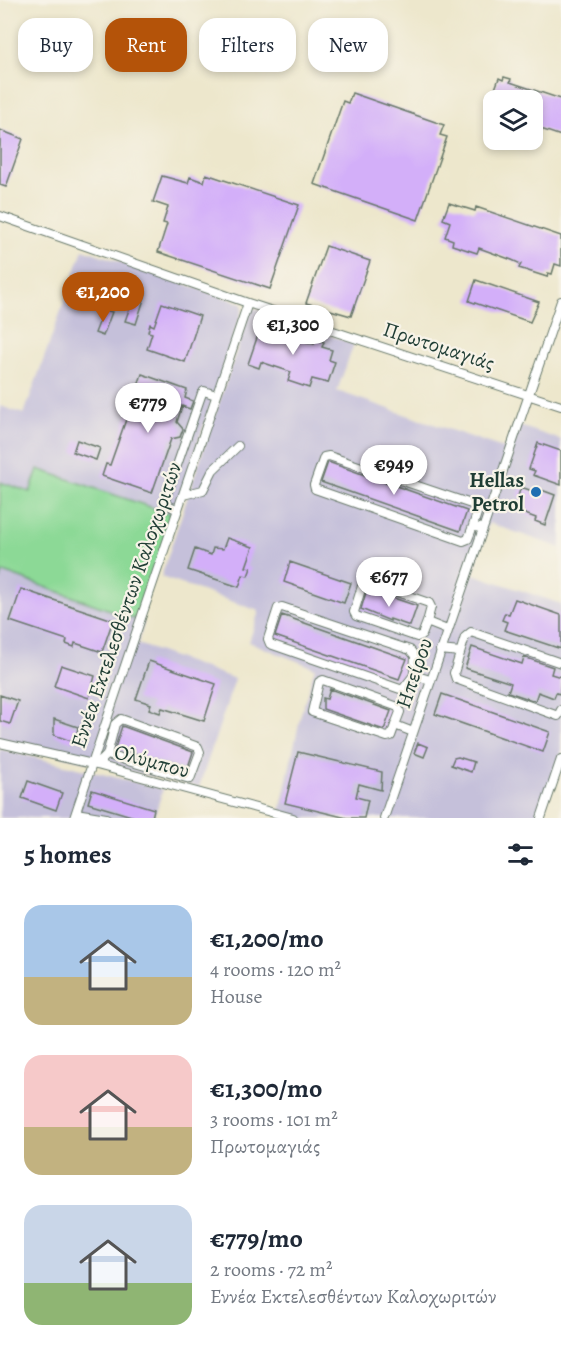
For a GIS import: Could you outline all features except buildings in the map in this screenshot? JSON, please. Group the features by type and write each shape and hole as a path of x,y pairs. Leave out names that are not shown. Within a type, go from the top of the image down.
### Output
{"street":[{"name":"Πρωτομαγιάς","path":"0,216 248,303 561,406"},
{"name":"Ηπείρου","path":"384,818 561,301"},
{"name":"Εννέα Εκτελεσθέντων Καλοχωριτών","path":"75,815 248,303"},
{"path":"178,510 165,505 172,481 202,393 204,391 216,396"},
{"path":"183,495 203,490 213,470 238,446"},
{"path":"329,456 474,506 478,510 473,526 468,539 463,541 315,489 314,485 324,457 329,456"},
{"path":"473,526 482,529"},
{"path":"368,582 429,603 427,622 422,635 417,637 356,616 354,612 363,583 368,582"},
{"path":"282,607 410,650 415,656 414,675 403,689 400,689 270,644 268,639 278,608 282,607"},
{"path":"427,622 447,630"},
{"path":"561,663 471,632 465,638 454,669 456,679 558,716 561,710"},
{"path":"440,650 460,651"},
{"path":"414,675 430,680"},
{"path":"323,680 398,707 400,712 395,725 391,736 387,737 312,712 319,682 323,680"},
{"path":"94,764 107,755 115,724 121,719 198,747 201,752 190,779 107,755"},
{"path":"395,725 413,732"},
{"name":"Ολύμπου","path":"0,743 94,764 293,818"},
{"path":"541,818 561,759"},
{"path":"75,815 88,817 93,814 105,818"}],"shaded area":[{"path":"83,249 241,303 243,308 174,515 38,469 30,492 0,482 0,406 24,414"},
{"path":"251,307 354,344 337,391 506,449 514,424 561,440 561,548 489,523 473,574 561,604 561,755 539,818 302,818 280,812 301,714 315,668 249,642 259,611 161,577"},
{"path":"3,572 144,622 138,644 235,679 199,787 0,742 0,581"},
{"path":"0,749 163,789 154,818 0,818"}],"green space":[{"path":"38,469 174,515 138,620 3,572 0,581 0,482 30,492"}],"place":[{"name":"Hellas Petrol","path":"536,492"}]}
